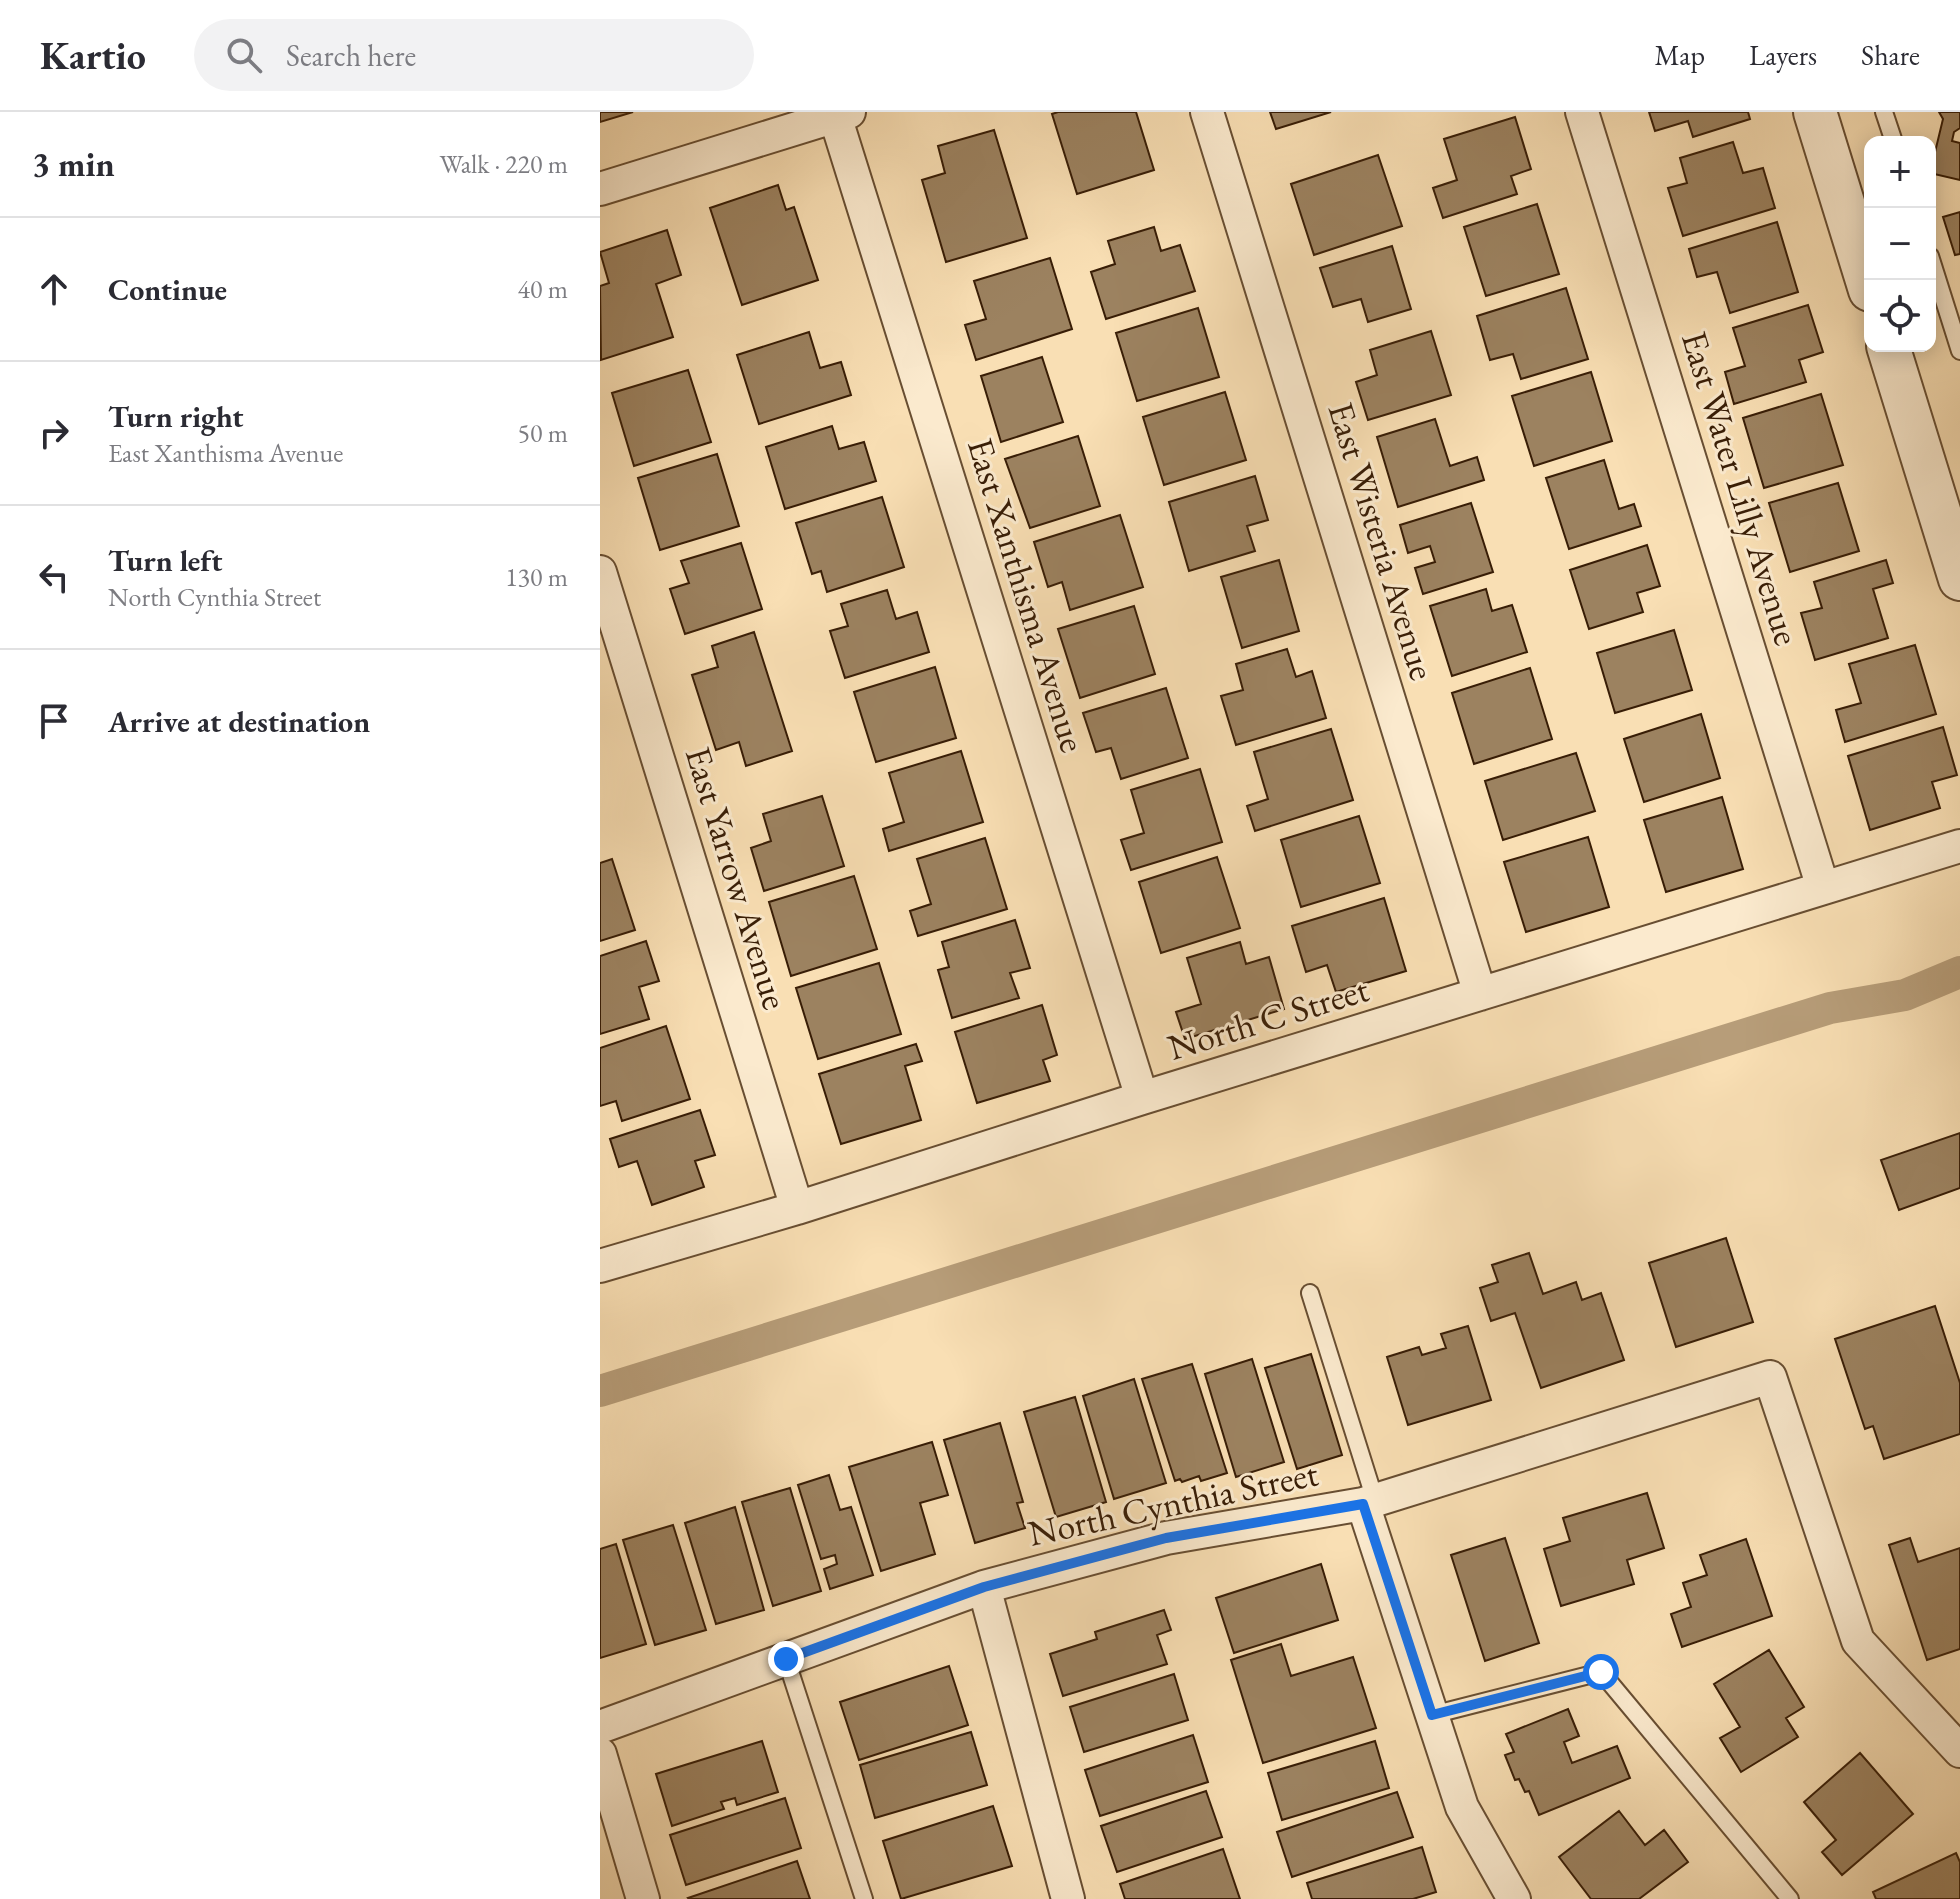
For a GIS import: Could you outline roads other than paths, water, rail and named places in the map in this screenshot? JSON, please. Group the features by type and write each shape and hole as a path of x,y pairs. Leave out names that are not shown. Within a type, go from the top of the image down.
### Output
{"street":[{"name":"East Wisteria Avenue","path":"1207,112 1480,994"},
{"name":"East Water Lilly Avenue","path":"1582,112 1823,888"},
{"path":"1815,112 1867,280"},
{"path":"600,189 842,114"},
{"name":"East Xanthisma Avenue","path":"842,114 1142,1098"},
{"path":"1890,352 1960,579"},
{"name":"East Yarrow Avenue","path":"600,572 797,1208"},
{"name":"North C Street","path":"600,1266 797,1208 1142,1098 1960,846"},
{"name":"North Cynthia Street","path":"600,1727 984,1587 1166,1538 1369,1502 1770,1377 1858,1641 1960,1751"},
{"path":"1369,1502 1462,1807 1514,1899"},
{"path":"984,1587 1068,1899"},
{"path":"600,1754 643,1899"}],"lane":[{"path":"1884,112 1892,136"},
{"path":"1936,275 1960,351"},
{"path":"1310,1293 1369,1502"},
{"path":"786,1659 864,1899"},
{"path":"1432,1715 1601,1672 1790,1899"}],"waterway":[{"path":"600,1391 1830,1008 1905,995 1960,972"}]}
